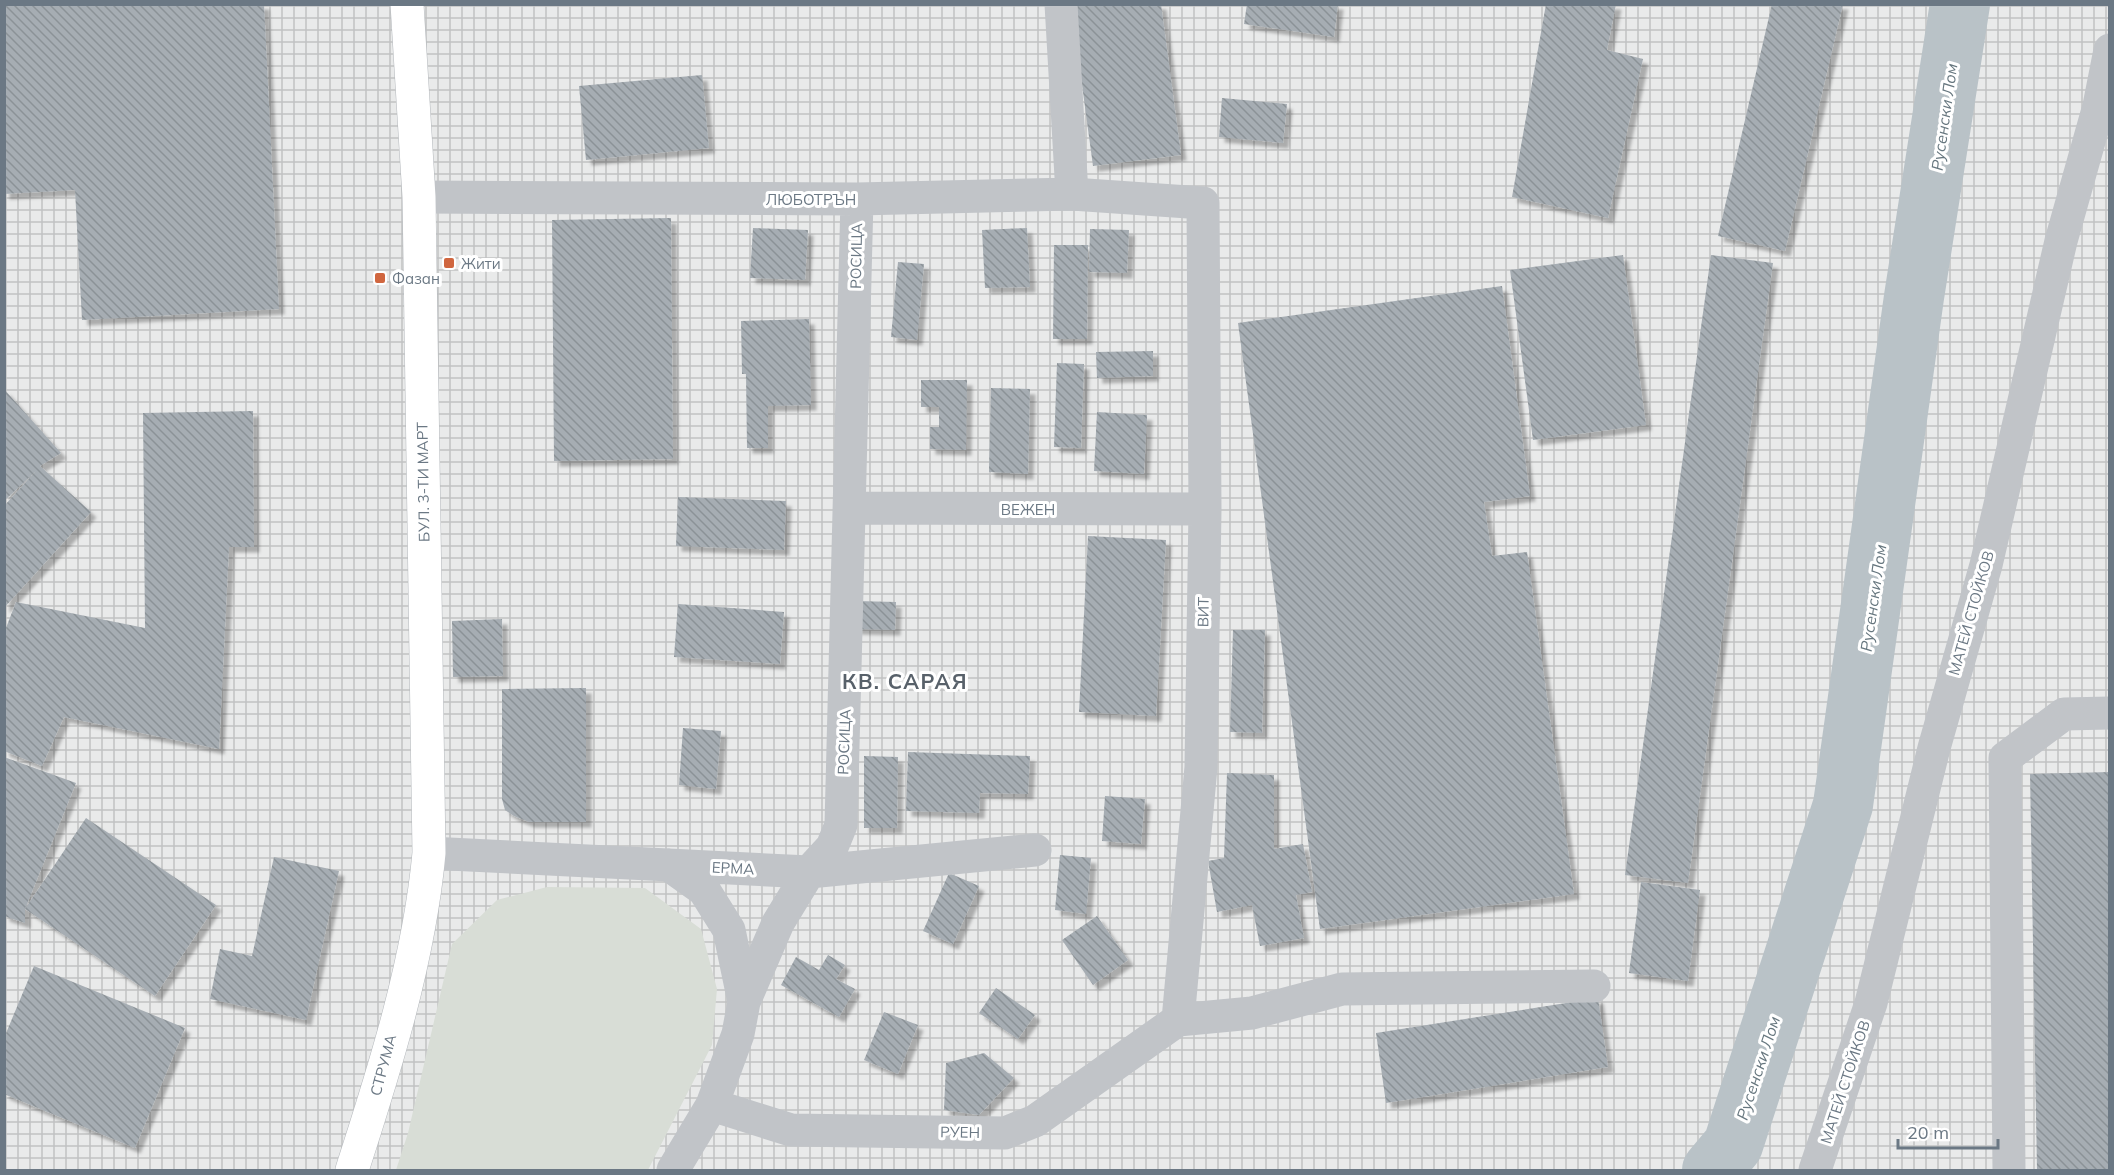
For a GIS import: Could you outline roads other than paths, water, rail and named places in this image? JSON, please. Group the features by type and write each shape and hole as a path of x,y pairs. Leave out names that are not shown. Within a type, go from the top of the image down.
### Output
{"main road":[{"name":"БУЛ. 3-ТИ МАРТ","path":"407,4 419,197 429,853 424,910 411,958"},
{"name":"СТРУМА","path":"352,1170 388,1048 411,958"}],"street":[{"path":"1061,4 1072,194"},
{"name":"МАТЕЙ СТОЙКОВ","path":"1815,1170 1871,1003 1934,748 1986,565 2061,241 2099,106 2109,50"},
{"name":"ЛЮБОТРЪН","path":"419,197 857,199 1072,194 1203,203"},
{"name":"РОСИЦА","path":"673,1170 712,1105 738,1034 744,1002 778,923 809,872 831,847 841,825 851,508 857,199"},
{"name":"ВИТ","path":"1178,1020 1201,767 1205,509 1203,203"},
{"name":"ВЕЖЕН","path":"851,508 1205,509"},
{"path":"2009,1170 2005,758 2064,714 2109,713"},
{"name":"ЕРМА","path":"429,853 809,872 1035,850"},
{"path":"669,865 704,890 729,930 744,1002"},
{"path":"1178,1020 1252,1013 1342,989 1594,986"},
{"name":"РУЕН","path":"712,1105 791,1130 1005,1132 1035,1121 1178,1020"}],"waterway":[{"name":"Русенски Лом","path":"1712,1170 1733,1145 1843,805 1914,297 1960,4"}],"place":[{"name":"Жити","path":"449,263"},
{"name":"Фазан","path":"380,278"}],"district":[{"name":"КВ. САРАЯ","path":"905,681"}]}
